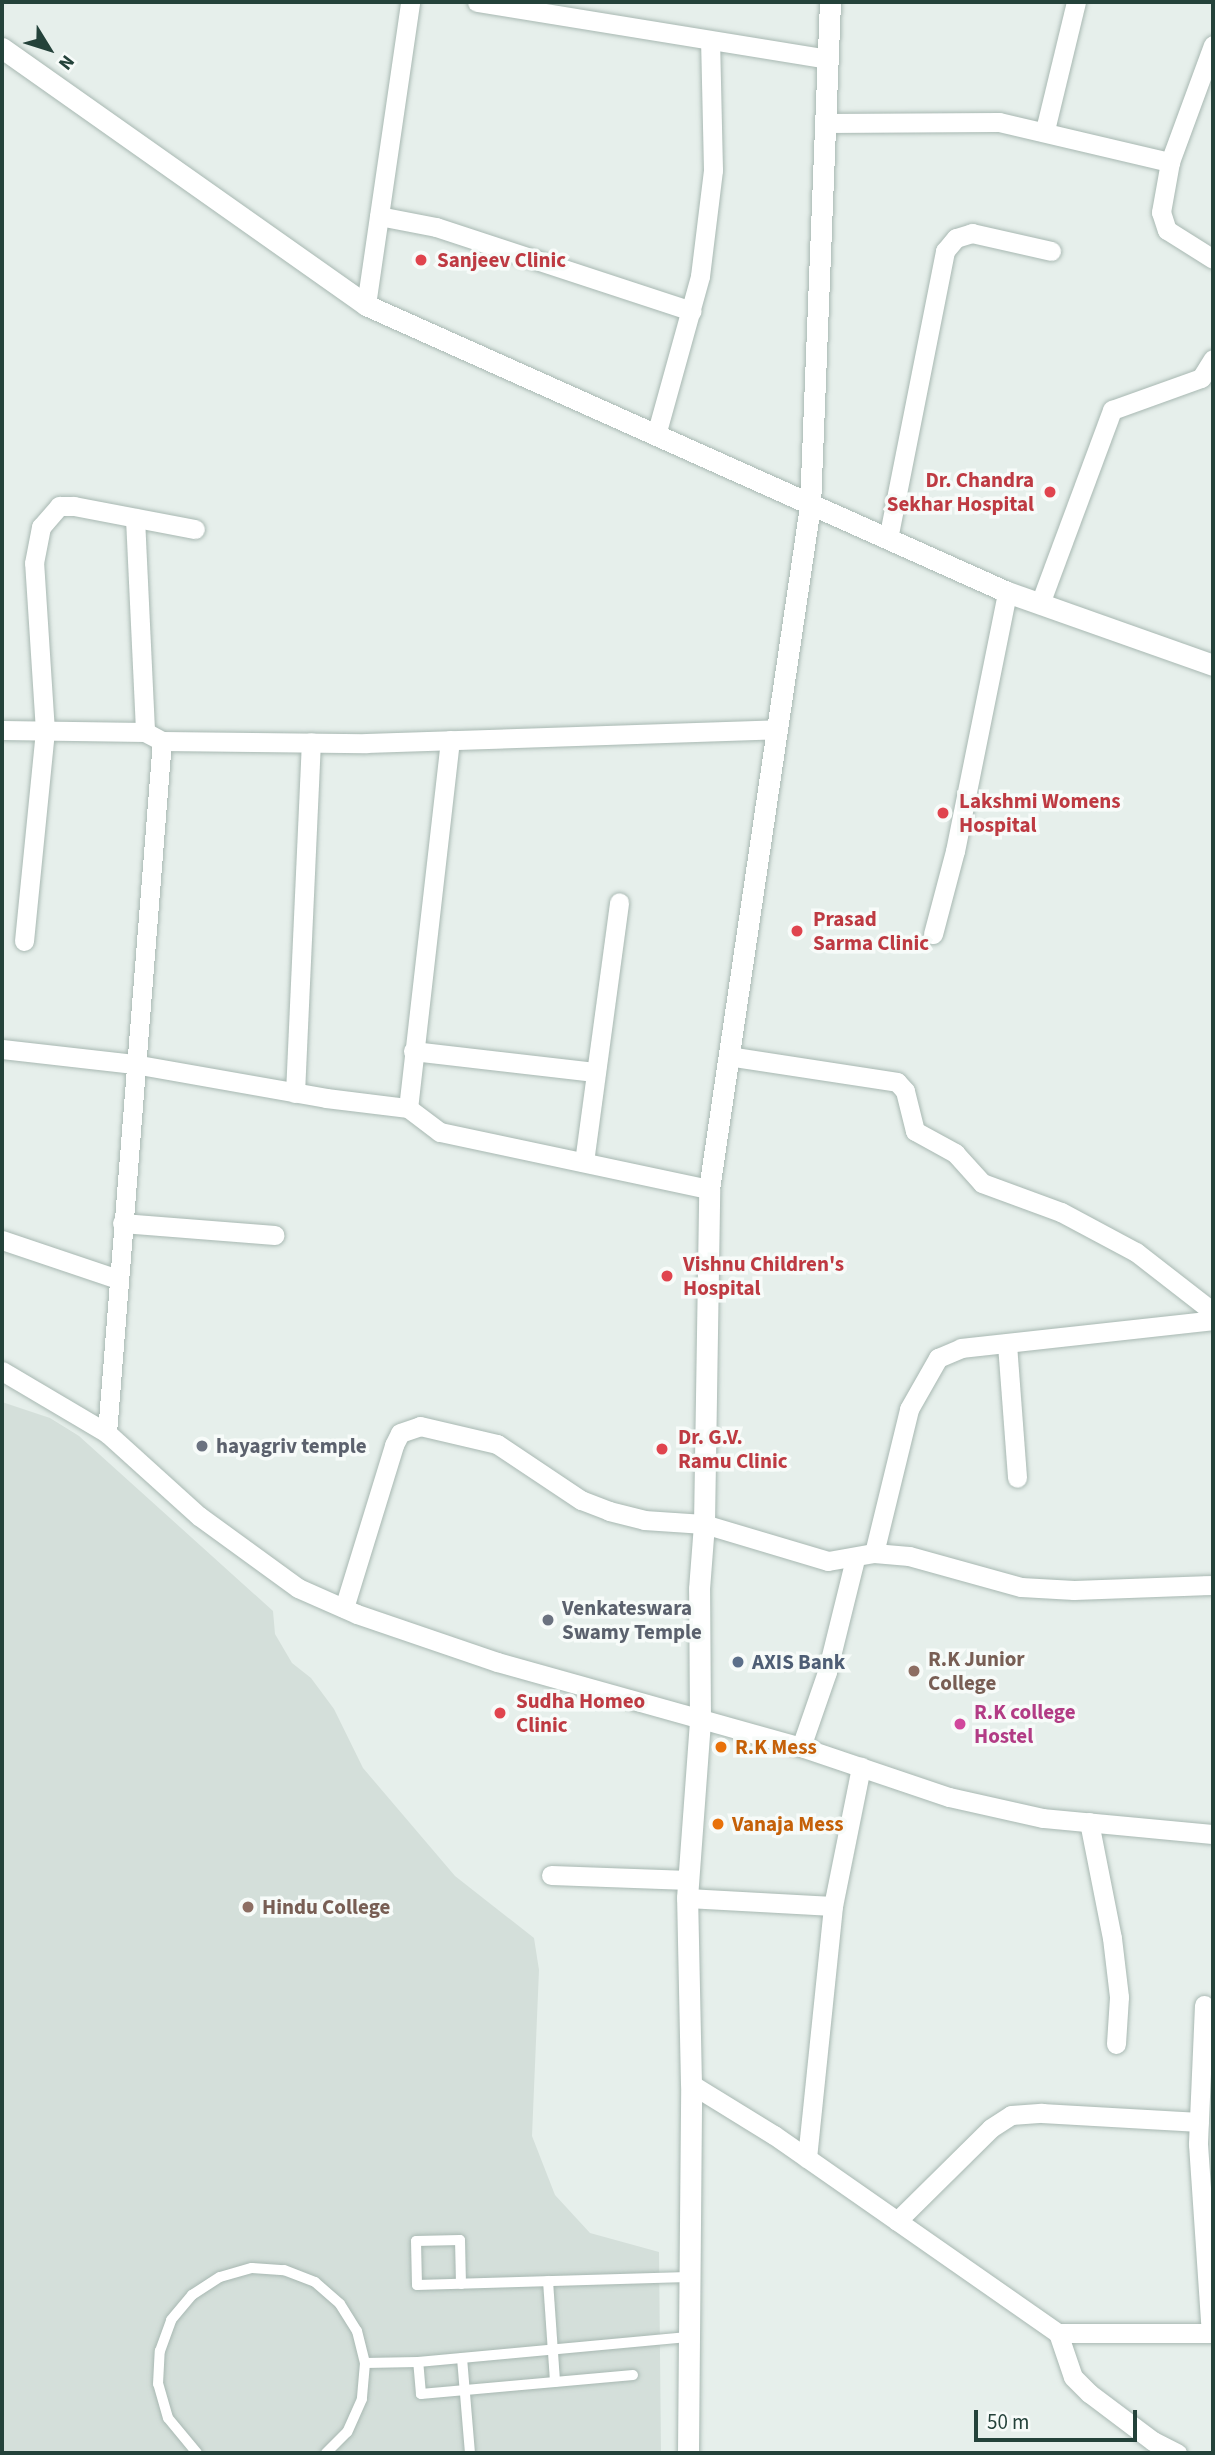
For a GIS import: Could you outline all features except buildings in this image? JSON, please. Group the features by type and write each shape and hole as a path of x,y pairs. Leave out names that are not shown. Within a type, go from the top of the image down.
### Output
{"street":[{"path":"366,305 410,2"},
{"path":"477,2 827,59"},
{"path":"688,2453 691,2084 688,1889 700,1720 699,1589 704,1524 709,1189 810,506 830,2"},
{"path":"1045,130 1076,2"},
{"path":"656,435 692,311 713,170 710,41"},
{"path":"1213,45 1170,162 1161,212 1167,230 1213,259"},
{"path":"2,48 366,305 1007,592 1041,601 1213,664"},
{"path":"827,123 999,122 1045,130 1170,162"},
{"path":"379,216 436,227 692,311"},
{"path":"888,539 946,251 956,238 972,233 1051,251"},
{"path":"1041,601 1112,410 1201,378 1213,359"},
{"path":"24,941 45,731 34,563 41,527 59,506 195,529"},
{"path":"107,1433 134,1064 154,736 135,518"},
{"path":"933,934 955,851 1007,592"},
{"path":"2,730 311,742 778,729"},
{"path":"408,1108 450,740"},
{"path":"295,1093 311,742"},
{"path":"584,1162 620,902"},
{"path":"2,1049 134,1064 295,1093 408,1108 440,1132 709,1189"},
{"path":"413,1051 595,1072"},
{"path":"728,1056 897,1082 905,1091 915,1131 955,1153 982,1183 1061,1212 1136,1252 1213,1312"},
{"path":"122,1223 275,1236"},
{"path":"2,1240 118,1279"},
{"path":"874,1553 909,1409 923,1378 938,1358 961,1348 1213,1320"},
{"path":"1007,1343 1017,1478"},
{"path":"2,1371 107,1433 199,1516 298,1588 344,1608 497,1662 801,1747 949,1797 1043,1818 1213,1834"},
{"path":"344,1608 394,1445 409,1427 497,1444 581,1500 609,1511 644,1520 704,1524 828,1561 855,1559 874,1553 909,1556 1021,1587 1074,1590 1213,1585"},
{"path":"801,1747 827,1672 855,1559"},
{"path":"807,2158 833,1906 861,1767"},
{"path":"1089,1822 1112,1938 1119,1997 1116,2044"},
{"path":"551,1875 833,1906"},
{"path":"691,2084 807,2158 1058,2333 1212,2333 1199,2122 1204,2005"},
{"path":"897,2221 991,2128 1012,2115 1042,2113 1199,2122"},
{"path":"1058,2333 1073,2377 1089,2393 1153,2441 1177,2453"}],"lane":[{"path":"461,2284 460,2240 416,2241 417,2285 461,2284 688,2277"},
{"path":"197,2453 168,2418 158,2384 160,2351 171,2320 192,2295 220,2277 252,2268 275,2270 315,2282 346,2313 357,2331 365,2363 362,2399 347,2431 326,2453"},
{"path":"548,2281 555,2382"},
{"path":"365,2363 418,2362 688,2337"},
{"path":"462,2358 470,2453"},
{"path":"418,2362 421,2394 632,2375"}],"shaded area":[{"name":"Hindu College","path":"2,1402 50,1418 79,1436 273,1611 275,1634 292,1663 311,1678 334,1709 363,1768 455,1876 534,1938 539,1970 532,2136 555,2195 590,2233 659,2252 661,2453 2,2453"}],"place":[{"name":"Sanjeev Clinic","path":"421,260"},
{"name":"Dr. Chandra Sekhar Hospital","path":"1050,492"},
{"name":"Lakshmi Womens Hospital","path":"943,813"},
{"name":"Prasad Sarma Clinic","path":"797,931"},
{"name":"Vishnu Children's Hospital","path":"667,1276"},
{"name":"hayagriv temple","path":"202,1446"},
{"name":"Dr. G.V. Ramu Clinic","path":"662,1449"},
{"name":"Venkateswara Swamy Temple","path":"548,1620"},
{"name":"AXIS Bank","path":"738,1662"},
{"name":"R.K Junior College","path":"914,1671"},
{"name":"Sudha Homeo Clinic","path":"500,1713"},
{"name":"R.K college Hostel","path":"960,1724"},
{"name":"R.K Mess","path":"721,1747"},
{"name":"Vanaja Mess","path":"718,1824"},
{"name":"Hindu College","path":"248,1907"}]}
